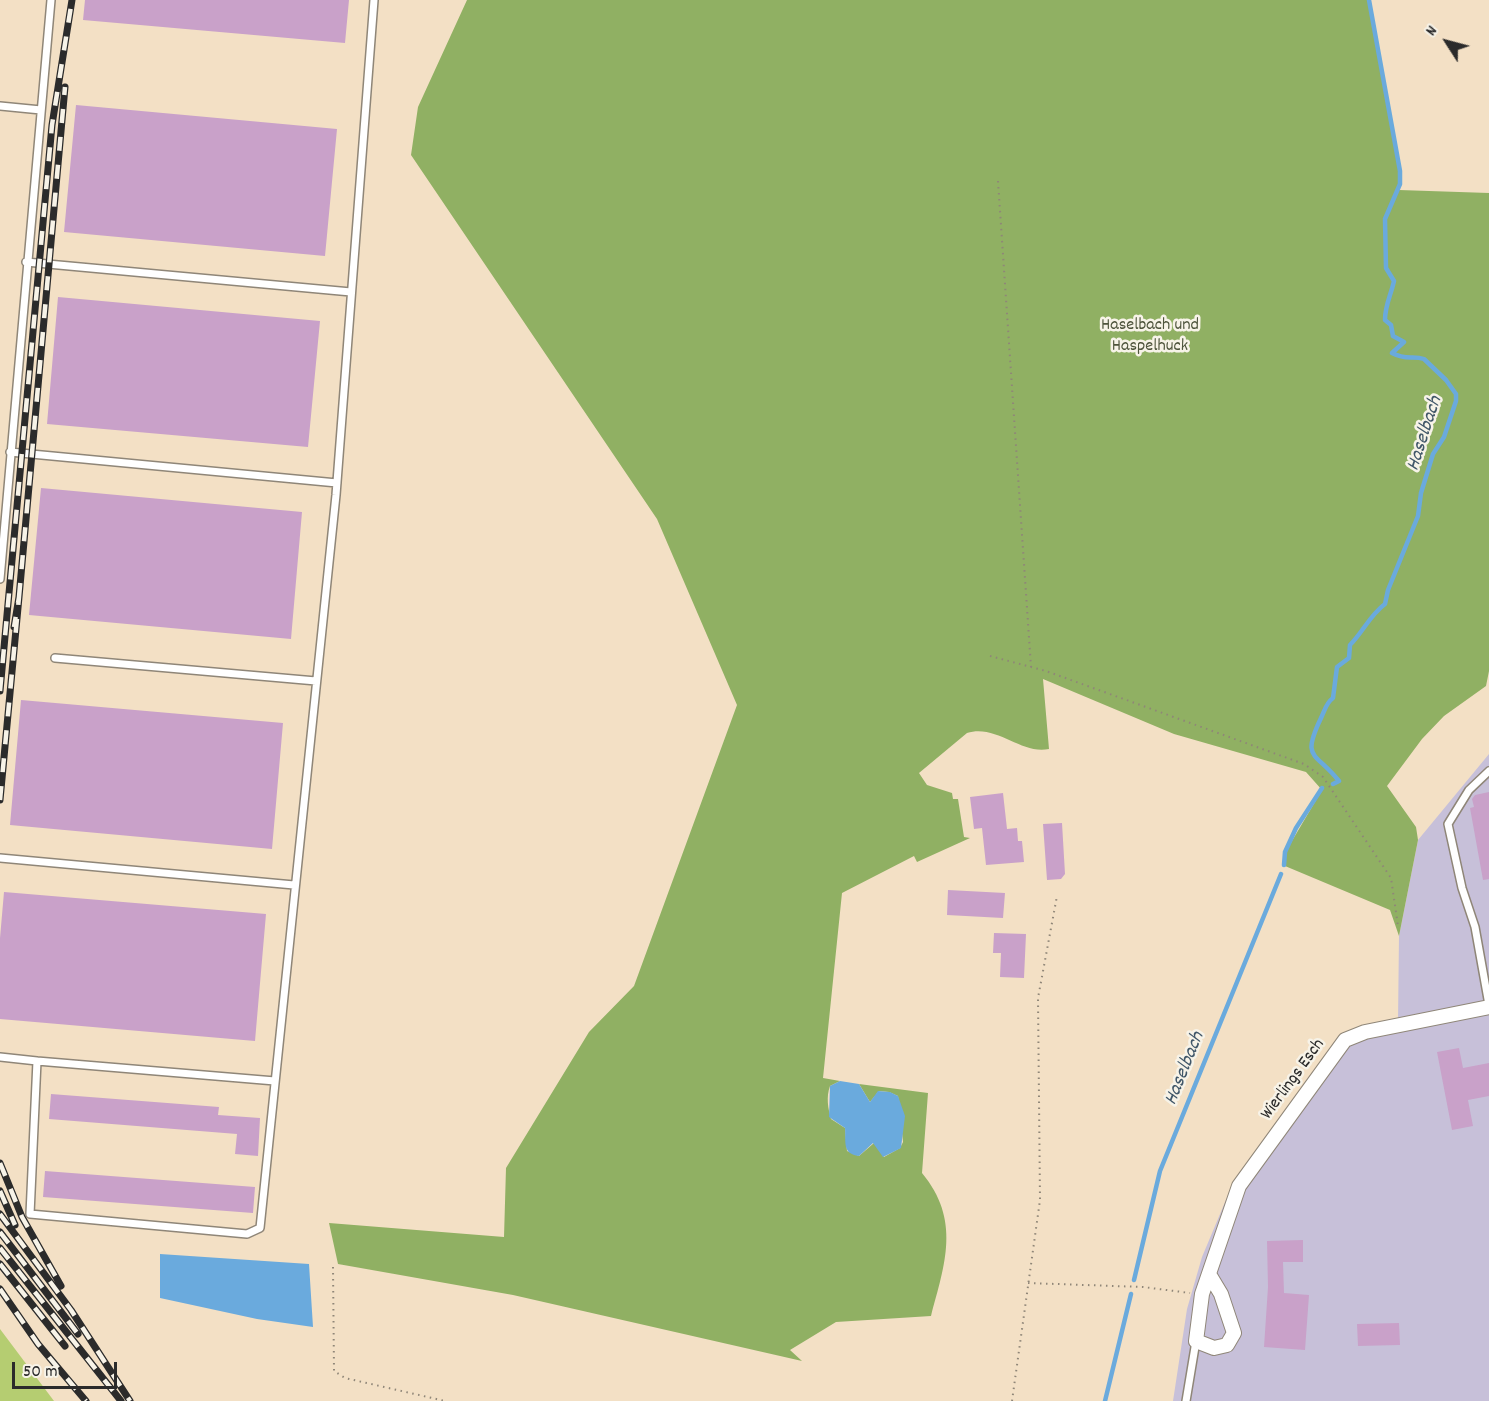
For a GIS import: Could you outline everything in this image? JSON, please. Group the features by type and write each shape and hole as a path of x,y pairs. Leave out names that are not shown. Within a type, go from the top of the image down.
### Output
{"street":[{"name":"Wierlings Esch","path":"1196,1341 1202,1294 1239,1186 1345,1040 1365,1032 1489,1006"},
{"path":"1196,1341 1214,1348 1227,1345 1234,1333 1221,1294 1209,1274"}],"lane":[{"path":"0,579 26,262 51,0"},
{"path":"37,1061 30,1214 247,1234 260,1228 337,483 374,0"},
{"path":"0,106 41,110"},
{"path":"26,262 351,292"},
{"path":"10,452 337,483"},
{"path":"56,658 316,681"},
{"path":"1489,771 1469,790 1448,824 1462,888 1475,927 1489,1006"},
{"path":"0,858 294,885"},
{"path":"0,1057 275,1082"},
{"path":"1185,1401 1196,1341"}],"path":[{"path":"998,181 1031,667"},
{"path":"990,656 1031,667 1239,739 1314,770 1323,777 1340,799 1391,878 1398,926"},
{"path":"1012,1401 1040,1200 1038,998 1058,896"},
{"path":"333,1267 334,1371 345,1378 446,1401"},
{"path":"1029,1283 1143,1287 1202,1294"}],"shaded area":[{"path":"1489,754 1489,1401 1173,1401 1187,1309 1202,1257 1233,1183 1338,1037 1358,1029 1398,1021 1399,936 1418,840"}],"green space":[{"name":"Haselbach und Haspelhuck","path":"467,0 1370,0 1401,171 1399,190 1489,193 1489,671 1486,686 1444,716 1422,739 1387,786 1416,827 1418,840 1399,936 1390,910 1285,866 1286,851 1322,790 1306,772 1174,734 1043,679 1049,749 1029,748 989,733 978,731 967,733 919,773 927,785 952,793 953,799 958,799 964,837 970,838 917,862 914,856 842,893 823,1078 840,1081 830,1086 829,1090 828,1102 831,1119 845,1128 847,1151 859,1156 874,1143 884,1157 900,1148 903,1142 898,1096 879,1091 870,1102 859,1084 928,1093 922,1173 942,1208 946,1225 945,1260 941,1278 931,1316 836,1322 790,1350 802,1361 513,1295 338,1264 329,1223 504,1237 506,1168 589,1032 634,986 737,705 657,519 411,155 418,107"},
{"path":"0,1329 54,1401 0,1401"}],"water":[{"path":"840,1081 859,1084 870,1102 878,1091 890,1092 898,1096 905,1116 901,1148 883,1157 873,1143 859,1156 847,1150 845,1128 829,1117 830,1086"},
{"path":"160,1254 309,1264 313,1327 257,1319 160,1298"}],"building":[{"path":"85,0 349,0 345,43 83,20"},
{"path":"76,105 337,129 325,256 64,232"},
{"path":"58,297 320,321 308,447 47,424"},
{"path":"41,488 302,512 291,639 29,615"},
{"path":"21,700 283,723 272,849 10,825"},
{"path":"1489,792 1489,879 1483,880 1470,808 1474,807 1472,799 1475,795"},
{"path":"1003,793 1007,829 1017,828 1018,841 1022,841 1024,862 986,865 982,828 974,829 970,797"},
{"path":"1062,823 1065,874 1061,879 1047,880 1043,824"},
{"path":"948,890 1005,893 1003,918 947,915"},
{"path":"4,892 266,914 255,1041 0,1019 0,938"},
{"path":"994,933 1026,934 1024,978 1000,977 1001,953 993,953"},
{"path":"1459,1048 1463,1068 1489,1063 1489,1096 1468,1100 1473,1126 1452,1130 1437,1052"},
{"path":"51,1094 219,1107 218,1115 260,1118 258,1156 235,1154 237,1134 49,1119"},
{"path":"45,1171 255,1187 253,1213 43,1197"},
{"path":"1303,1240 1303,1262 1283,1262 1284,1293 1309,1295 1305,1350 1264,1347 1268,1287 1267,1241"},
{"path":"1399,1323 1400,1345 1358,1346 1357,1324"}],"waterway":[{"name":"Haselbach","path":"1333,784 1339,781 1317,759 1312,748 1312,741 1327,704 1333,698 1337,667 1349,658 1350,645 1385,604 1388,590 1418,516 1421,493 1433,454 1444,437 1456,401 1456,394 1446,380 1424,359 1402,357 1392,353 1404,342 1393,336 1391,325 1385,320 1394,281 1386,268 1385,219 1400,184 1400,171 1369,0"},
{"name":"Haselbach","path":"1284,865 1285,852 1296,828 1322,788"},
{"name":"Haselbach","path":"1134,1280 1160,1171 1281,874"},
{"name":"Haselbach","path":"1105,1401 1131,1294"}],"railway":[{"path":"0,691 52,125 72,0"},
{"path":"19,597 65,87"},
{"path":"0,800 19,597 14,627"},
{"path":"0,1163 22,1217 61,1286"},
{"path":"0,1191 15,1225"},
{"path":"0,1214 71,1310 130,1401"},
{"path":"0,1232 78,1334"},
{"path":"0,1248 121,1401"},
{"path":"0,1264 65,1346"},
{"path":"0,1289 38,1344 86,1401"}]}
